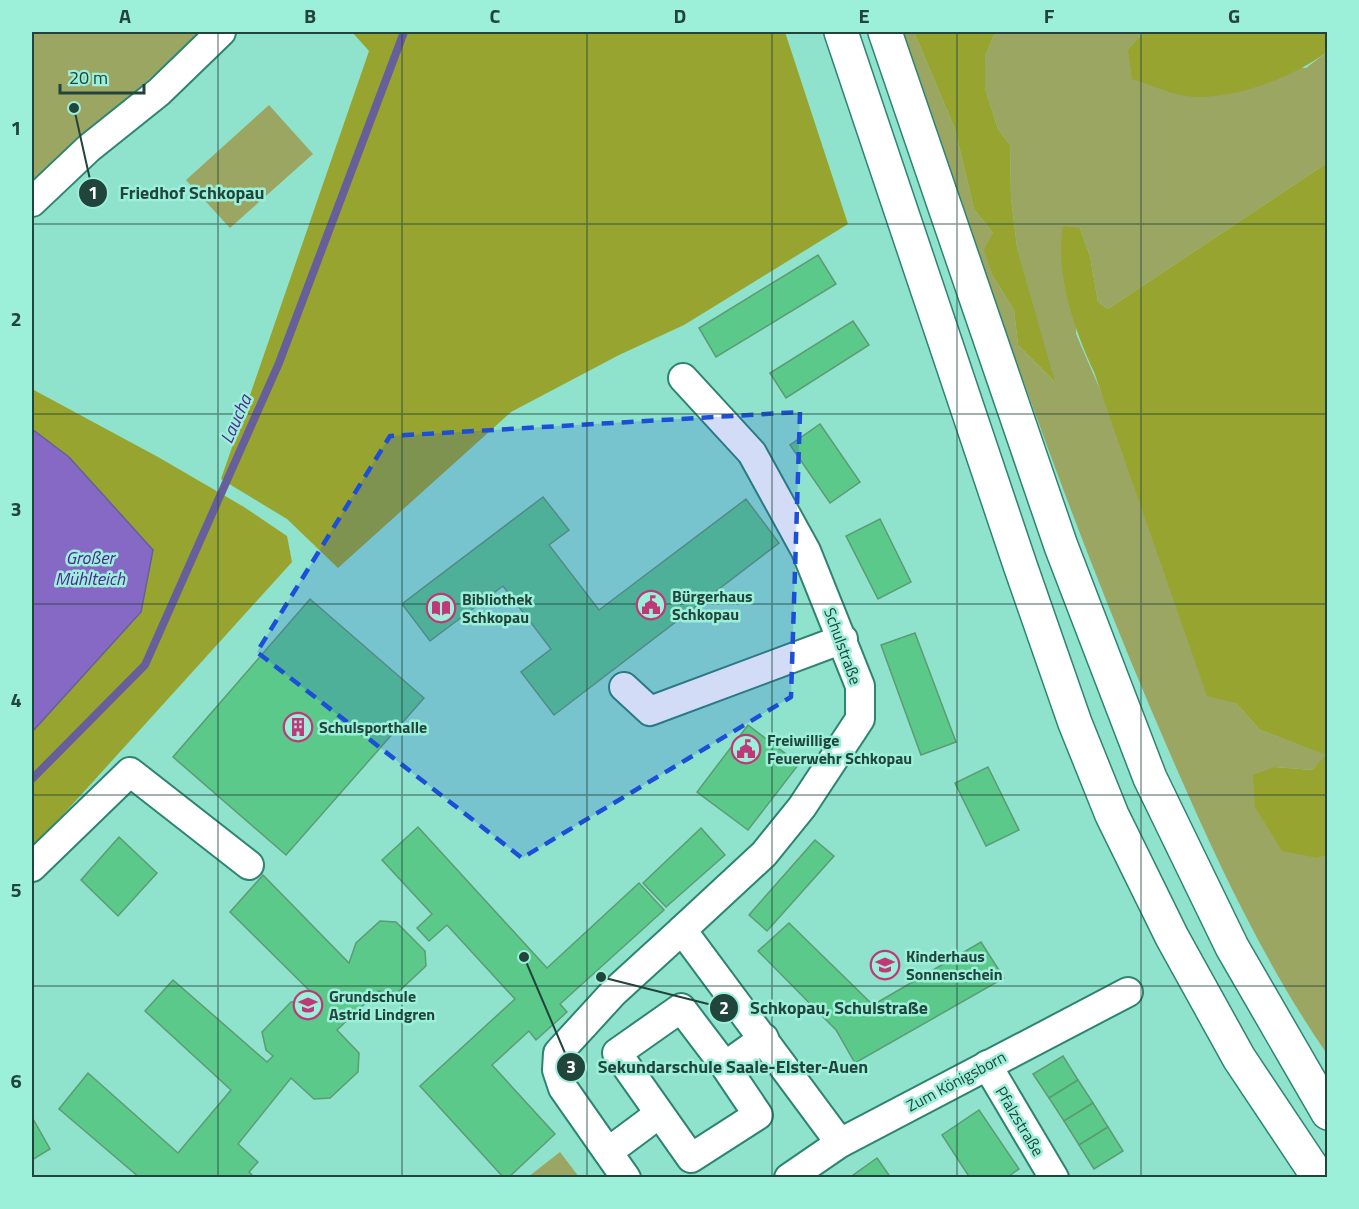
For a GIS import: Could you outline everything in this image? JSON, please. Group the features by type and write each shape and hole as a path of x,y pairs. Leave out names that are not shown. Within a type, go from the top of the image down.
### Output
{"highway":[{"path":"841,32 1020,565 1075,723 1112,815 1172,937 1239,1059 1319,1178"},
{"path":"885,32 1061,546 1150,778 1232,947 1282,1038 1328,1113"},
{"path":"1232,947 1328,1074"}],"street":[{"path":"32,201 89,148 159,92 220,32"},
{"name":"Schulstraße","path":"626,1178 563,1088 557,1070 558,1053 614,993 764,854 802,807 860,719 860,686 806,551 760,465 682,378"},
{"path":"624,687 650,711 843,639"},
{"path":"32,867 130,772 249,865"},
{"path":"682,930 840,1143"},
{"name":"Zum Königsborn","path":"789,1178 840,1143 1128,992"},
{"path":"681,1008 725,1066 758,1115 691,1158 617,1053 681,1008"},
{"path":"725,1066 764,1038"},
{"name":"Pfalzstraße","path":"987,1065 1054,1178"},
{"path":"608,1152 658,1114"}],"highlighted area":[{"path":"800,412 791,697 522,858 257,652 390,436"}],"green space":[{"path":"32,32 201,32 32,185"},
{"path":"352,32 785,32 848,224 684,325 619,355 511,412 338,568 287,519 221,479 369,51"},
{"path":"903,32 914,32 955,129 974,209 993,233 994,278 1014,310 1018,345 1054,381 1017,247 1011,198 1010,145 998,129 985,88 985,57 995,32 1144,32 1128,49 1306,68 1327,52 1327,163 1108,309 1098,302 1090,256 1080,228 1076,334 1236,703 1260,730 1327,755 1312,770 1275,767 1318,858 1327,855 1327,1054 1252,929 1209,841 1150,707 1051,456 990,287"},
{"path":"914,32 995,32 985,57 985,88 998,129 1010,145 1011,198 1017,247 1055,382 1018,345 1014,310 994,278 984,250 993,233 974,209 955,129"},
{"path":"1144,32 1327,32 1327,52 1296,71 1240,92 1202,97 1185,96 1132,79 1128,49"},
{"path":"269,105 313,154 230,228 186,180"},
{"path":"1327,163 1328,855 1318,858 1282,851 1255,807 1253,775 1275,767 1312,770 1326,755 1260,730 1236,703 1207,696 1094,372 1073,320 1064,282 1061,244 1063,226 1080,228 1090,256 1098,302 1108,309"},
{"path":"32,389 158,457 244,507 287,536 292,562 32,849 32,732 141,612 69,457 32,429"},
{"path":"560,1152 579,1177 528,1177"}],"water":[{"name":"Großer Mühlteich","path":"32,429 69,457 153,550 141,612 32,732"}],"building":[{"path":"818,255 836,284 716,357 699,328"},
{"path":"853,321 869,345 786,398 770,373"},
{"path":"820,424 860,482 830,503 790,445"},
{"path":"543,497 569,530 549,545 599,610 746,499 779,543 554,715 521,672 551,649 503,586 430,641 402,604"},
{"path":"880,519 911,582 878,599 846,536"},
{"name":"Schulsporthalle","path":"310,599 424,698 286,855 173,757"},
{"path":"915,633 956,742 921,755 881,645"},
{"path":"748,725 799,764 748,830 697,792"},
{"path":"988,767 1019,830 986,846 955,783"},
{"path":"418,827 547,968 639,883 664,910 560,1004 567,1012 536,1040 529,1031 492,1065 555,1134 508,1178 504,1178 420,1086 515,999 447,925 429,941 417,928 432,914 382,860"},
{"path":"701,828 725,855 666,907 643,883"},
{"path":"119,837 157,873 118,916 81,880"},
{"path":"815,840 834,856 767,931 749,915"},
{"path":"263,875 349,963 356,943 380,921 396,922 425,951 426,966 397,993 378,991 337,1030 359,1053 358,1072 330,1098 314,1099 291,1078 238,1144 258,1162 249,1172 255,1178 140,1178 59,1109 88,1073 178,1153 231,1090 145,1011 173,980 267,1062 273,1056 266,1050 262,1032 291,1002 309,1002 316,1009 322,1003 230,912"},
{"path":"789,923 873,1005 981,942 1004,978 855,1063 836,1030 758,951"},
{"path":"1063,1056 1078,1080 1049,1098 1033,1074"},
{"path":"1078,1080 1093,1103 1064,1121 1049,1098"},
{"path":"1093,1103 1108,1127 1079,1145 1064,1121"},
{"path":"979,1110 1019,1169 1006,1178 970,1178 942,1135"},
{"path":"32,1117 50,1149 32,1160"},
{"path":"1108,1127 1123,1151 1094,1169 1079,1145"},
{"path":"877,1158 891,1178 849,1178"}],"waterway":[{"name":"Laucha","path":"32,779 145,665 279,363 404,32"}],"place":[{"name":"Friedhof Schkopau","path":"74,108"},
{"name":"Bürgerhaus Schkopau","path":"651,605"},
{"name":"Bibliothek Schkopau","path":"441,608"},
{"name":"Schulsporthalle","path":"298,727"},
{"name":"Freiwillige Feuerwehr Schkopau","path":"746,749"},
{"name":"Sekundarschule Saale-Elster-Auen","path":"524,957"},
{"name":"Kinderhaus Sonnenschein","path":"885,965"},
{"name":"Schkopau, Schulstraße","path":"601,977"},
{"name":"Grundschule Astrid Lindgren","path":"308,1005"}]}
